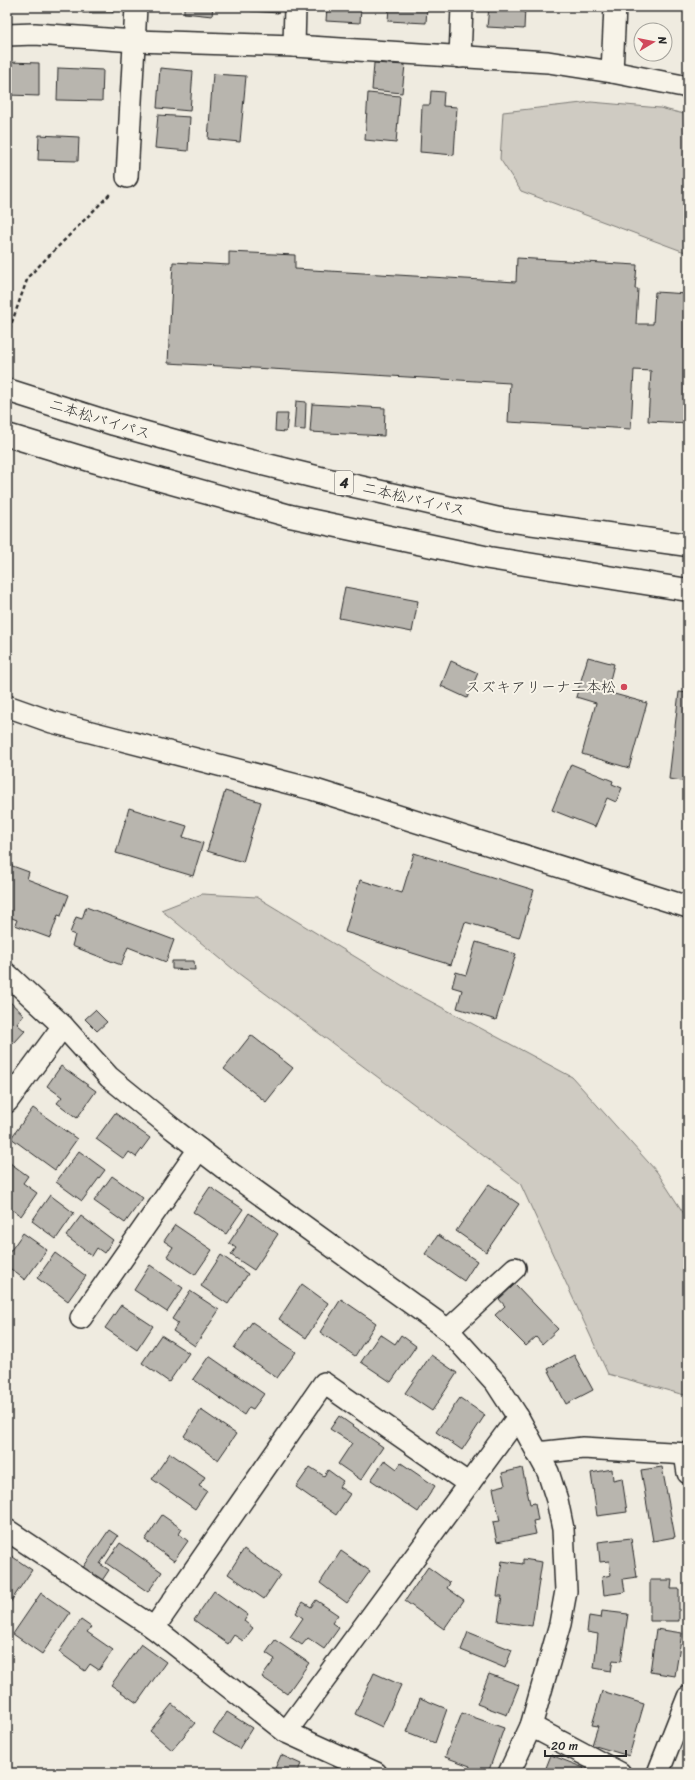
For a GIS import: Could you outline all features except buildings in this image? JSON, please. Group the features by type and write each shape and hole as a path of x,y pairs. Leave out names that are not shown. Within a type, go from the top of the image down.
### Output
{"highway":[{"name":"二本松バイパス","path":"7,390 114,424 222,454 402,497 499,519 688,545"},
{"path":"7,435 100,463 290,516 488,558 688,590"}],"street":[{"path":"126,177 136,7"},
{"path":"294,46 295,7"},
{"path":"460,57 462,7"},
{"path":"612,72 616,7"},
{"path":"7,35 35,34 135,41 294,46 548,62 612,72 688,88"},
{"path":"7,706 52,722 312,789 688,906"},
{"path":"7,974 63,1026 109,1077 199,1149 448,1330 496,1383 518,1417 548,1472 563,1529 566,1591 560,1624 531,1726 509,1773"},
{"path":"7,1102 63,1026"},
{"path":"81,1318 199,1149"},
{"path":"448,1330 515,1268"},
{"path":"154,1628 324,1383 469,1484"},
{"path":"286,1732 518,1417"},
{"path":"537,1453 583,1448 687,1460"},
{"path":"7,1530 154,1628 286,1732 376,1773"},
{"path":"658,1773 688,1697"},
{"path":"531,1726 620,1773"}],"path":[{"path":"7,336 28,277 126,177"}],"shaded area":[{"path":"591,102 660,108 688,115 688,252 521,191 500,159 503,112"},
{"path":"202,894 257,897 413,992 572,1077 657,1172 688,1220 688,1396 608,1374 520,1183 238,973 161,910"}],"place":[{"name":"スズキアリーナ二本松","path":"624,687"}]}
